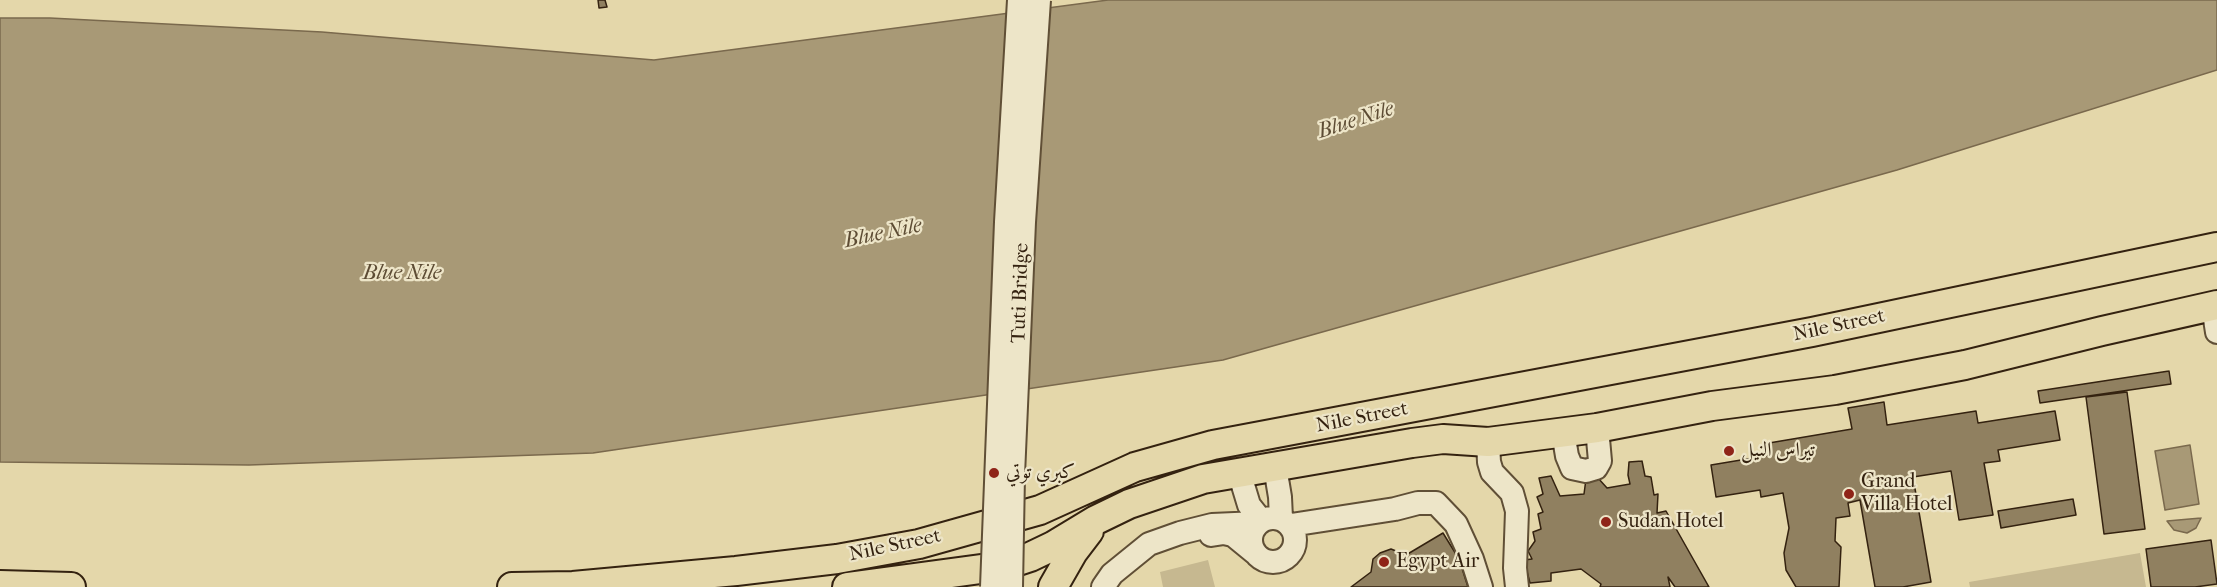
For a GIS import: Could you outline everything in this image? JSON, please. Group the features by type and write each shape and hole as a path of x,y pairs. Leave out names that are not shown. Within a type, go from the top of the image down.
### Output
{"main road":[{"name":"Nile Street","path":"512,587 573,586 736,571 837,559 919,543 1040,510 1135,466 1213,445 1812,332 2217,247"},
{"name":"Nile Street","path":"847,587 909,583 1003,566 1046,550 1096,520 1129,504 1203,479 1443,439 1488,442 1597,428 1712,406 1835,390 2216,314"},
{"path":"1053,587 1073,552 1096,520"},
{"path":"0,585 70,587"}],"street":[{"name":"Tuti Bridge","path":"992,587 1006,222 1019,0"},
{"name":"Tuti Bridge","path":"1011,587 1013,475 1024,222 1039,0"},
{"path":"1563,432 1567,456 1572,468 1586,471 1599,465 1597,428"},
{"path":"1488,442 1492,472 1512,493 1517,511 1515,568 1517,587"},
{"path":"1255,554 1251,546 1251,537 1273,522 1280,497 1275,467"},
{"path":"1114,587 1135,564 1155,552 1177,543 1212,535 1224,533 1233,536 1262,559 1271,562 1288,557 1296,542 1295,533 1273,522 1249,505 1239,472"},
{"path":"1103,587 1112,574 1149,543 1180,533 1212,525 1273,522 1395,509 1418,503 1436,503 1456,524 1472,559 1481,587"}],"shaded area":[{"path":"2140,553 2146,587 1970,587 1969,582"},
{"path":"1208,560 1215,587 1163,587 1160,572"}],"water":[{"name":"Blue Nile","path":"1108,0 2217,0 2217,70 1897,170 1223,360 593,453 249,465 0,462 0,18 50,18 322,32 654,60"},
{"path":"2190,445 2199,504 2165,510 2155,451"},
{"path":"2201,518 2196,528 2187,533 2174,530 2167,521"}],"building":[{"path":"598,0 605,0 607,7 599,8"},
{"path":"2169,371 2171,384 2040,403 2038,391"},
{"path":"2127,392 2145,529 2104,534 2086,397"},
{"name":"Grand Villa Hotel","path":"1884,402 1887,425 1976,411 1978,423 2055,411 2060,440 1998,450 2000,461 1984,463 1993,515 1959,520 1951,471 1913,477 1931,582 1903,587 1875,587 1860,500 1848,503 1850,516 1836,518 1835,541 1841,547 1839,587 1796,587 1786,570 1784,553 1789,528 1783,493 1761,497 1760,490 1716,497 1711,465 1771,455 1769,443 1852,429 1848,408"},
{"name":"Sudan Hotel","path":"1642,461 1645,476 1651,477 1654,495 1658,494 1657,513 1666,511 1709,587 1675,587 1668,577 1670,587 1600,587 1601,584 1581,569 1551,573 1551,581 1530,583 1524,560 1532,559 1528,551 1535,541 1533,532 1541,529 1538,514 1543,512 1537,497 1543,494 1539,478 1551,476 1560,496 1584,494 1586,479 1598,478 1607,488 1630,484 1629,462"},
{"path":"2073,499 2076,515 2001,528 1998,511"},
{"path":"1443,533 1459,559 1468,587 1351,587 1371,572 1373,559 1380,553 1391,549 1406,555"},
{"path":"2211,540 2217,584 2195,587 2151,587 2146,549"}],"place":[{"name":"تيراس النيل","path":"1729,451"},
{"name":"كبري توتي","path":"994,473"},
{"name":"Grand Villa Hotel","path":"1849,494"},
{"name":"Sudan Hotel","path":"1606,522"},
{"name":"Egypt Air","path":"1384,562"}]}
